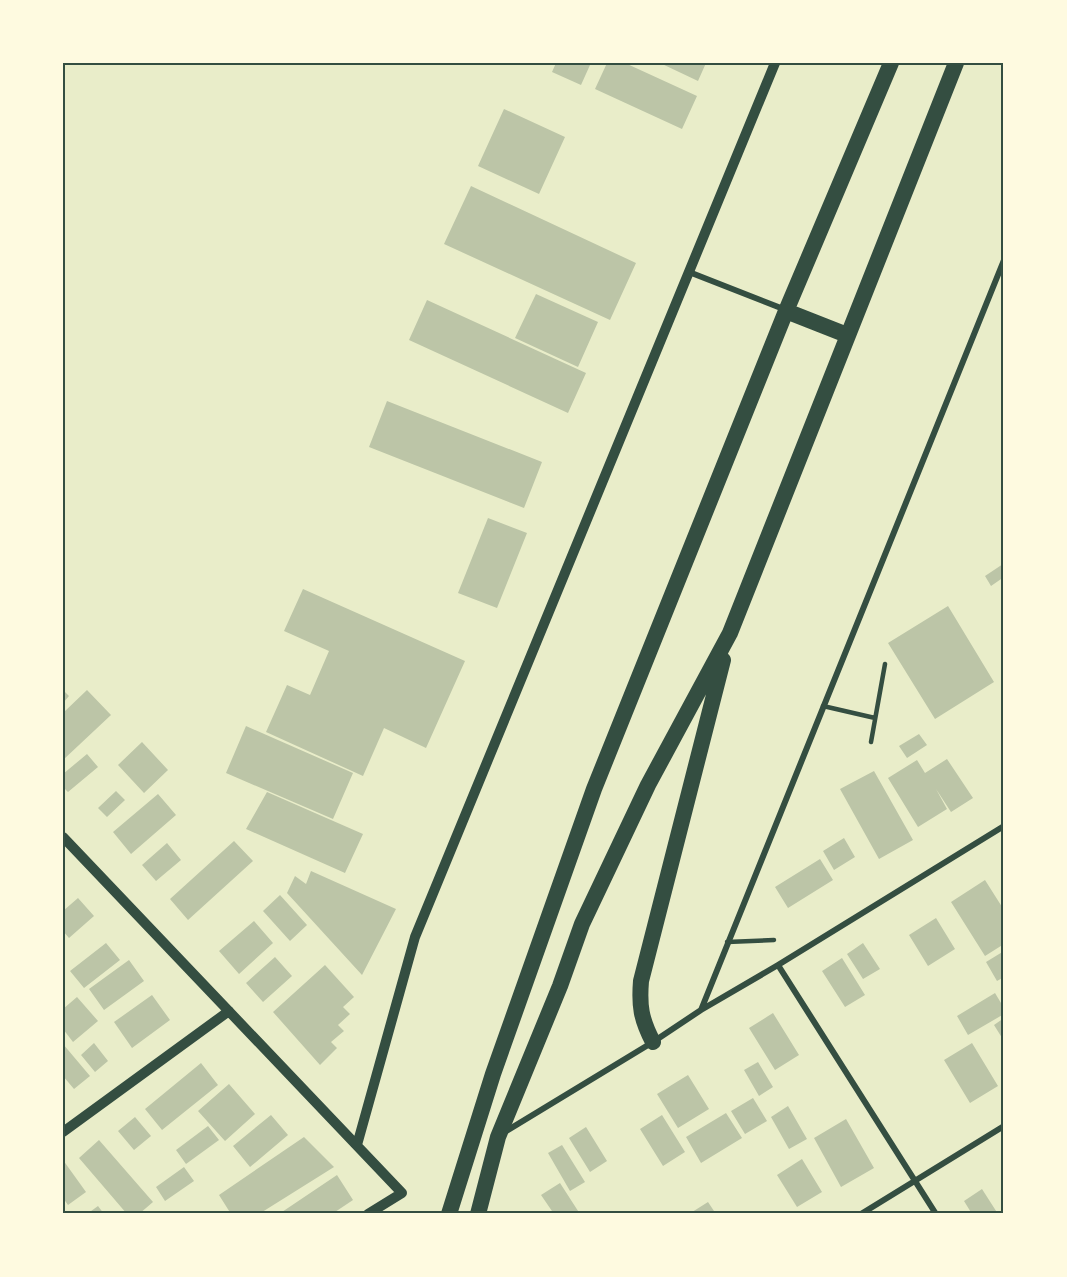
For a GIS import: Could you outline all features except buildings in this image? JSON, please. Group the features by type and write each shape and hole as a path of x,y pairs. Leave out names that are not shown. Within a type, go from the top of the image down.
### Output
{"highway":[{"path":"448,1214 493,1074 594,789 786,311 891,63"},
{"path":"478,1214 498,1137 560,986 582,924 648,785 729,633 956,63"},
{"path":"786,311 847,335"},
{"path":"653,1042 643,1024 640,1003 641,981 729,633"}],"street":[{"path":"357,1145 415,937 775,63"},
{"path":"700,1010 1004,260"},
{"path":"689,272 786,311"},
{"path":"498,1137 653,1042 700,1010 778,965 1004,826"},
{"path":"63,837 402,1193 368,1214"},
{"path":"778,965 936,1214"},
{"path":"63,1132 229,1011"},
{"path":"861,1214 1004,1126"}],"lane":[{"path":"871,742 885,664"},
{"path":"823,706 875,718"},
{"path":"727,942 774,940"}]}
